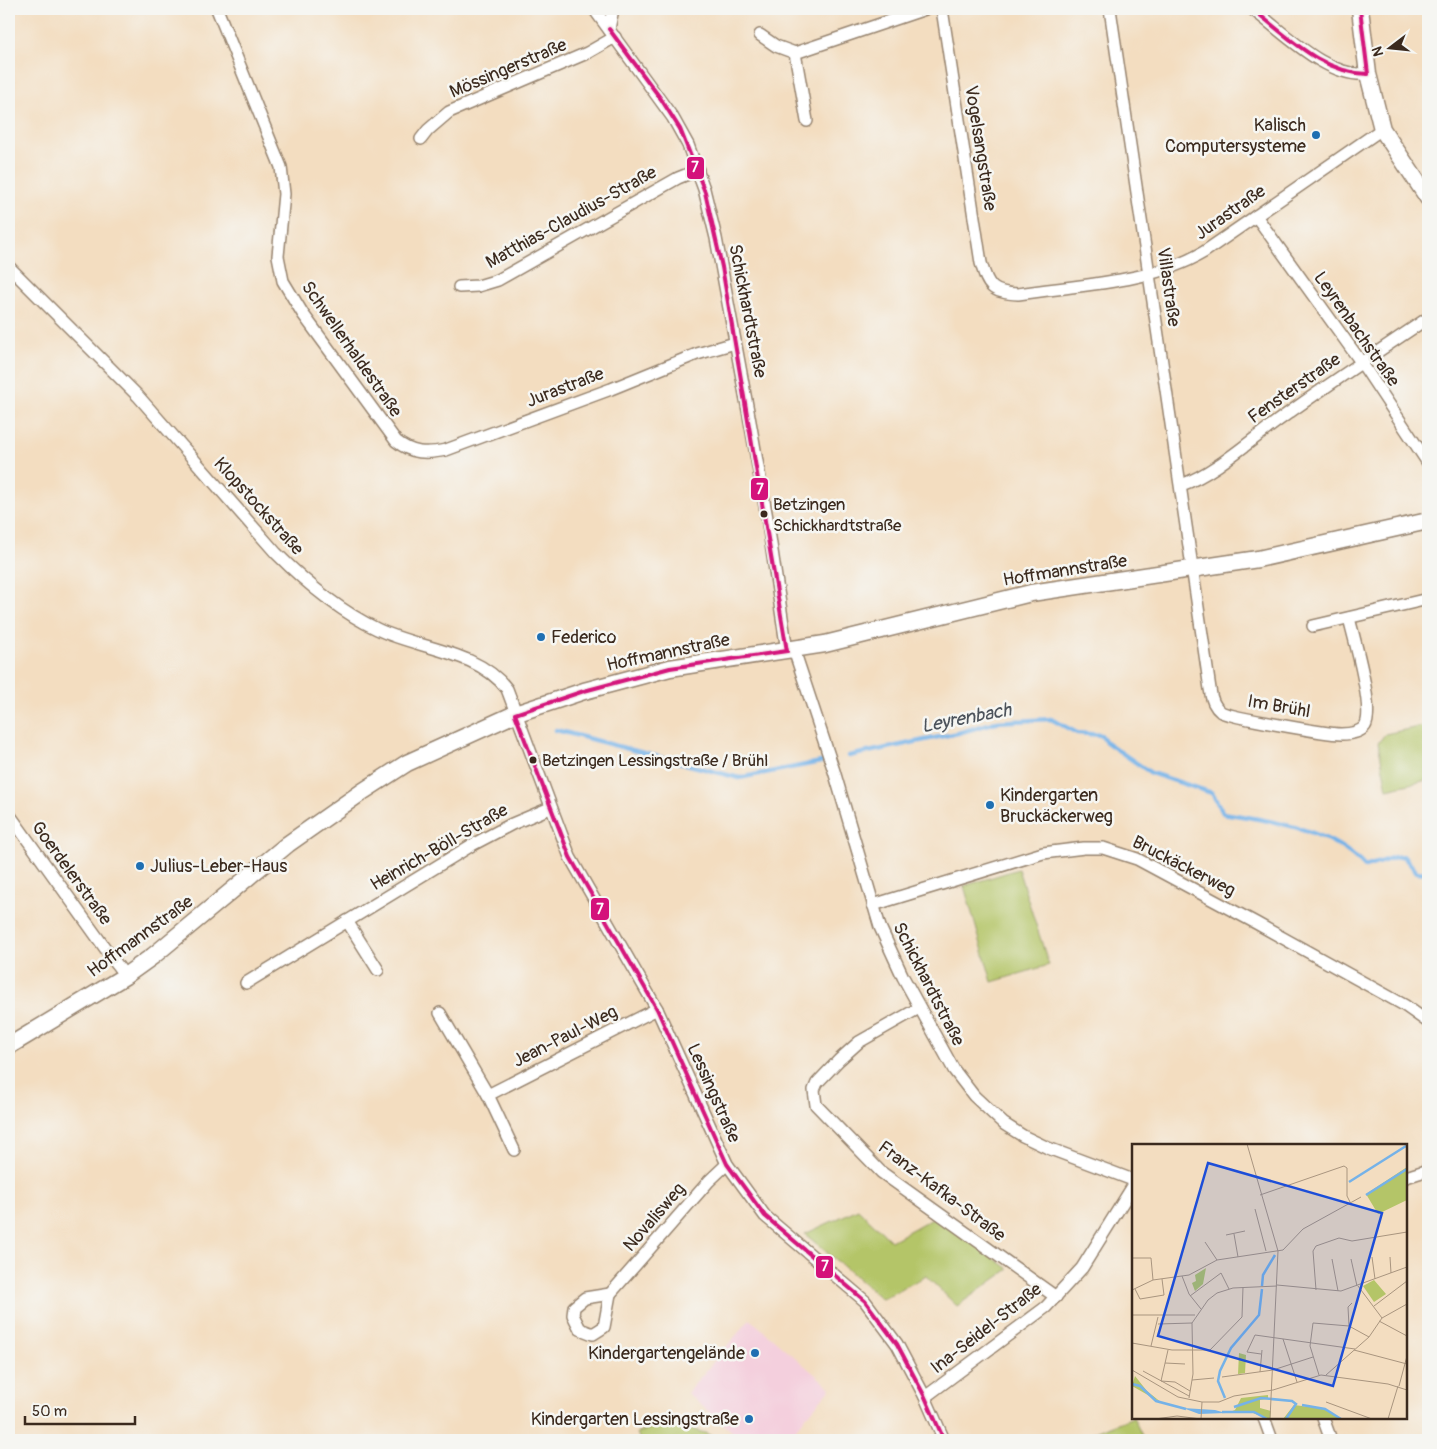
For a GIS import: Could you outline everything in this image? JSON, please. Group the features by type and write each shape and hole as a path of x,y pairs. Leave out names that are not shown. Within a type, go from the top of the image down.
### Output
{"street":[{"name":"Schwellerhaldestraße","path":"218,9 280,167 284,194 278,256 283,281 303,314 396,440 405,448"},
{"name":"Schickhardtstraße","path":"594,9 673,118 698,170 716,238 766,506 790,650 834,771 874,905 890,951 954,1070 974,1096 1004,1124 1048,1148 1132,1180"},
{"path":"612,33 613,9"},
{"path":"760,35 776,46 795,53 925,9"},
{"name":"Vogelsangstraße","path":"942,9 981,263 986,281 994,289"},
{"name":"Villastraße","path":"1110,9 1193,570"},
{"path":"1252,9 1325,64 1340,71 1368,74"},
{"path":"1360,9 1368,74 1382,129 1428,198"},
{"name":"Mössingerstraße","path":"421,140 428,130 449,112 587,53 612,33"},
{"path":"795,53 807,121"},
{"name":"Jurastraße","path":"994,289 1005,294 1018,294 1150,274 1190,260 1382,129"},
{"name":"Matthias-Claudius-Straße","path":"459,286 478,286 498,280 678,178 698,170"},
{"name":"Leyrenbachstraße","path":"1256,216 1361,362 1428,463"},
{"name":"Klopstockstraße","path":"9,267 138,396 276,554 294,571 345,611 377,629 473,662 500,680 507,689 515,714"},
{"name":"Fensterstraße","path":"1181,485 1195,479 1361,362 1428,318"},
{"name":"Jurastraße","path":"405,448 424,453 446,450 611,389 688,357 735,343"},
{"name":"Hoffmannstraße","path":"9,1046 125,976 153,956 288,844 362,792 407,763 515,714 670,668 825,644 1031,593 1258,559 1428,521"},
{"name":"Im Brühl","path":"1193,570 1211,698 1214,705 1226,714 1339,734 1358,731 1364,727 1368,712 1367,696 1349,618"},
{"path":"1313,626 1428,599"},
{"name":"Lessingstraße","path":"515,714 570,857 657,1009 727,1164 765,1216 865,1300 897,1344 925,1397 944,1440"},
{"name":"Heinrich-Böll-Straße","path":"246,983 472,845 512,824 550,808"},
{"name":"Goerdelerstraße","path":"9,814 125,976"},
{"name":"Bruckäckerweg","path":"874,905 1036,855 1067,849 1103,848 1137,859 1404,1005 1428,1022"},
{"path":"347,921 378,970"},
{"name":"Franz-Kafka-Straße","path":"919,1008 860,1042 839,1060 817,1083 814,1090 816,1105 881,1172 1056,1297"},
{"name":"Jean-Paul-Weg","path":"488,1094 657,1009"},
{"path":"440,1013 488,1094 514,1150"},
{"name":"Novalisweg","path":"610,1294 709,1181 727,1164"},
{"path":"1407,1177 1428,1170"},
{"name":"Ina-Seidel-Straße","path":"925,1397 1019,1328 1056,1297 1082,1268 1132,1188"},
{"path":"1264,1419 1272,1440"},
{"path":"1324,1419 1331,1440"}],"shaded area":[{"name":"Kindergartengelände","path":"750,1319 831,1388 786,1440 742,1440 687,1393"}],"green space":[{"path":"1428,725 1428,780 1387,789 1378,743 1385,734"},
{"path":"1018,869 1049,965 992,982 964,886"},
{"path":"858,1209 891,1241 936,1216 1009,1269 957,1306 926,1276 882,1299 805,1234"},
{"path":"1132,1417 1144,1440 1090,1440 1087,1435"},
{"path":"680,1426 721,1440 640,1440 637,1433 658,1427"}],"waterway":[{"name":"Leyrenbach","path":"849,756 958,733 996,722 1051,719 1077,733 1101,735 1106,742 1151,773 1212,793 1223,813 1280,823 1318,835 1335,843 1365,867 1403,856 1417,872 1428,873"},
{"name":"Leyrenbach","path":"556,730 739,778 826,761"}],"transit line":[{"name":"7","path":"1252,9 1292,41 1320,60 1351,72 1368,74"},
{"name":"7","path":"1360,9 1368,74"},
{"name":"7","path":"609,29 661,99 680,129 705,192 722,267 787,651"},
{"name":"7","path":"515,714 584,691 670,668 787,651"},
{"name":"7","path":"515,714 570,857 657,1009 727,1164 765,1216 865,1301 897,1344 925,1397 944,1440"}],"place":[{"name":"Kalisch Computersysteme","path":"1316,135"},
{"name":"Betzingen Schickhardtstraße","path":"764,514"},
{"name":"Federico","path":"541,637"},
{"name":"Betzingen Lessingstraße / Brühl","path":"533,760"},
{"name":"Kindergarten Bruckäckerweg","path":"990,805"},
{"name":"Julius-Leber-Haus","path":"140,866"},
{"name":"Kindergartengelände","path":"755,1353"},
{"name":"Kindergarten Lessingstraße","path":"749,1419"}]}
